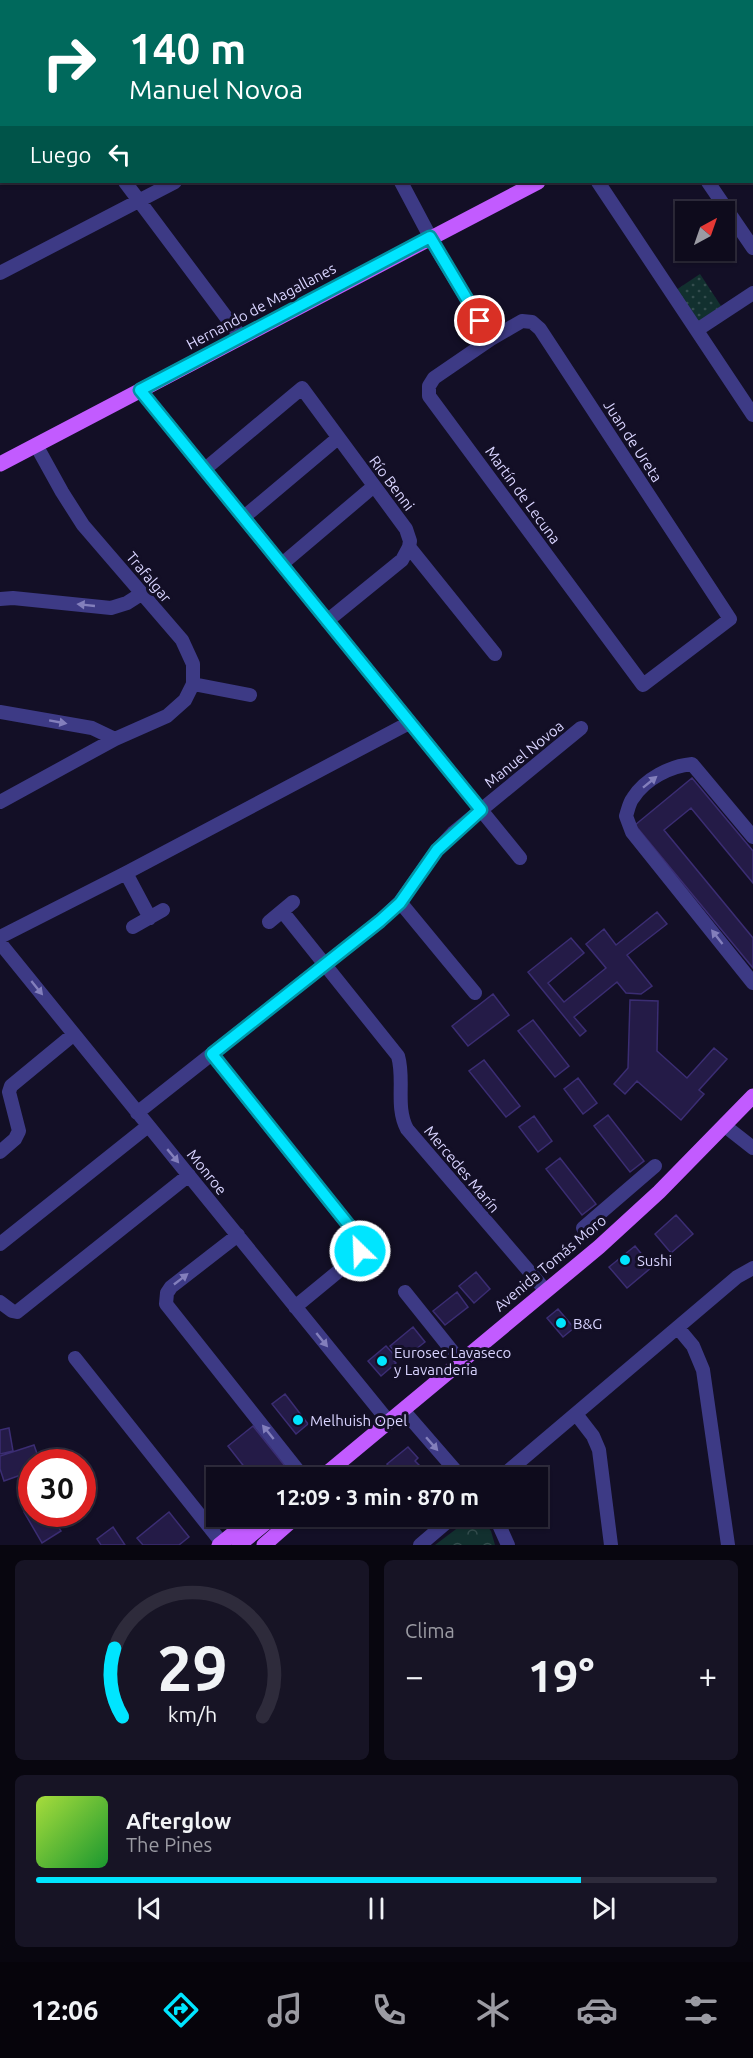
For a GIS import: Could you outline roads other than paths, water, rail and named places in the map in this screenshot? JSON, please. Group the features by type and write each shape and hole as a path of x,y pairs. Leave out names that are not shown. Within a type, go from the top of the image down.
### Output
{"main road":[{"name":"Hernando de Magallanes","path":"0,464 430,237 521,186"},
{"name":"Avenida Tomás Moro","path":"334,1467 598,1247 659,1192 753,1096"},
{"name":"Avenida Tomás Moro","path":"328,1467 359,1446"},
{"name":"Avenida Tomás Moro","path":"343,1467 359,1446"},
{"path":"220,1544 241,1527"},
{"path":"240,1545 261,1527"},
{"path":"264,1545 284,1527"}],"street":[{"path":"126,183 241,337"},
{"path":"0,273 173,183"},
{"path":"402,183 430,237 491,339"},
{"path":"599,183 697,330 748,397 753,415"},
{"path":"709,183 753,248"},
{"path":"697,330 753,293"},
{"name":"Juan de Ureta","path":"491,339 522,321 532,322 540,329 730,619 643,685"},
{"name":"Martín de Lecuna","path":"491,339 434,378 429,387 429,396 643,685"},
{"name":"Río Benni","path":"205,469 302,388 406,529 409,535 409,547 495,654"},
{"path":"140,390 520,858"},
{"path":"244,517 338,438"},
{"name":"Trafalgar","path":"36,445 83,525 187,647 193,664 193,684"},
{"path":"282,564 374,486"},
{"path":"327,621 402,560 409,547"},
{"path":"0,599 13,598 111,608 127,603 141,594"},
{"path":"0,802 115,739 160,719 185,700 193,684 250,695"},
{"path":"0,712 92,728 115,739"},
{"path":"0,937 409,723"},
{"name":"Manuel Novoa","path":"137,1113 400,903 437,850 481,810 581,728"},
{"path":"753,837 692,764 679,765 661,773 632,799 626,816 632,832 753,983"},
{"path":"126,873 150,918"},
{"path":"400,903 471,988"},
{"name":"Mercedes Marín","path":"269,922 288,907 324,965 398,1056 402,1068 400,1111 407,1129 546,1291"},
{"path":"133,927 164,910"},
{"name":"Monroe","path":"0,943 388,1422"},
{"path":"0,1152 17,1137 19,1131 9,1092 11,1086 74,1034"},
{"path":"212,1054 361,1241 361,1248 357,1256 295,1307"},
{"path":"0,1244 148,1126"},
{"path":"725,1126 753,1148"},
{"path":"583,1228 654,1166"},
{"path":"0,1302 17,1312 189,1175"},
{"path":"238,1235 171,1287 166,1297 166,1304 295,1467"},
{"path":"513,1467 737,1277 753,1268"},
{"path":"405,1292 461,1362"},
{"path":"678,1328 697,1354 703,1370 728,1545"},
{"path":"75,1358 220,1544"},
{"path":"403,1410 452,1467"},
{"path":"576,1414 593,1436 599,1450 611,1545"},
{"path":"420,1545 441,1527"},
{"path":"500,1527 508,1545"}],"place":[{"name":"Sushi","path":"625,1260"},
{"name":"B&G","path":"561,1323"},
{"name":"Eurosec Lavaseco y Lavanderia","path":"382,1361"},
{"name":"Melhuish Opel","path":"298,1420"}]}
